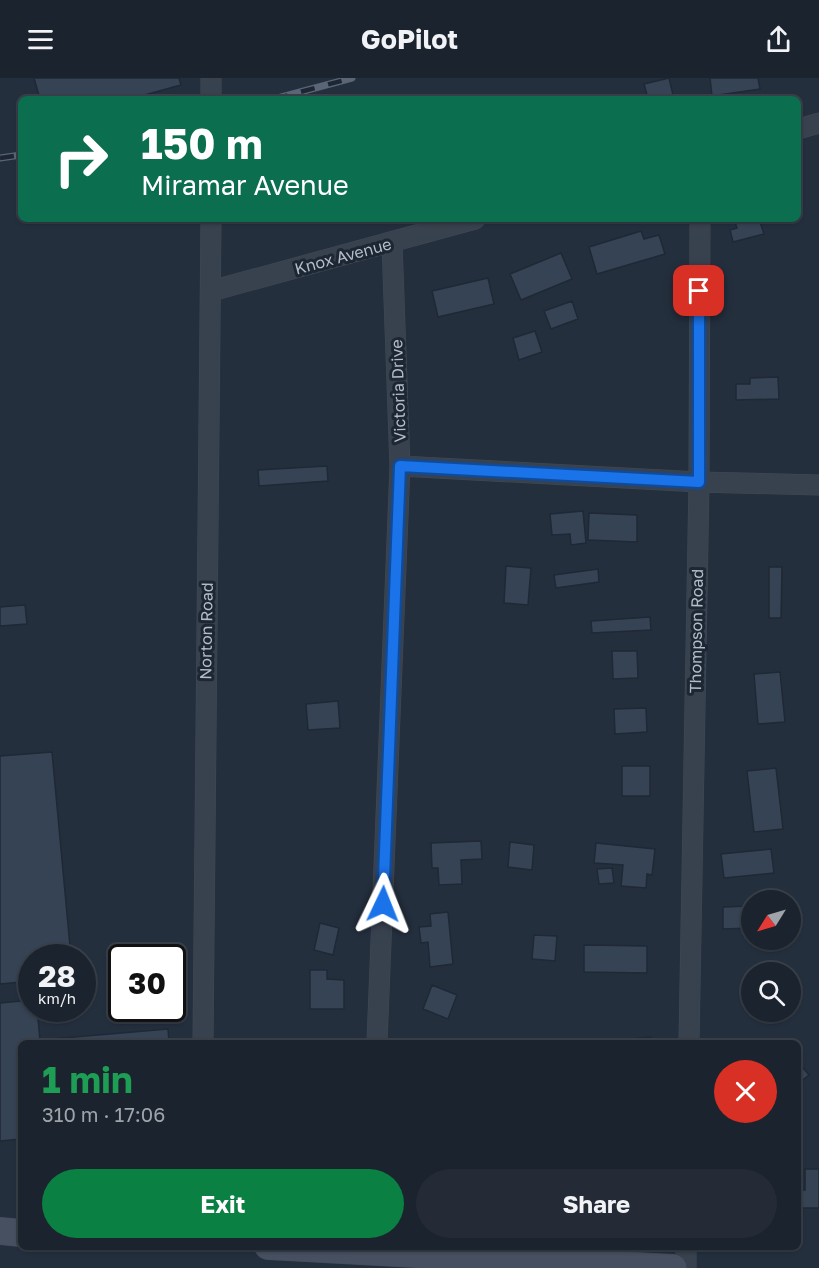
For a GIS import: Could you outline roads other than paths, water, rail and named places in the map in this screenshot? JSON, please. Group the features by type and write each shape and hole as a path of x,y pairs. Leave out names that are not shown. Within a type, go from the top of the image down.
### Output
{"main road":[{"path":"0,1232 18,1233"},
{"path":"375,1250 446,1262 673,1268"}],"street":[{"path":"211,96 212,78"},
{"path":"801,128 819,123"},
{"name":"Norton Road","path":"203,1040 211,222"},
{"name":"Knox Avenue","path":"211,291 465,222"},
{"name":"Thompson Road","path":"689,1040 699,482 700,222"},
{"name":"Victoria Drive","path":"377,1040 400,466 392,243"},
{"path":"400,466 699,482 819,485"},
{"path":"686,1250 686,1268"}],"railway":[{"path":"285,96 352,78"},
{"path":"0,158 18,155"}]}
